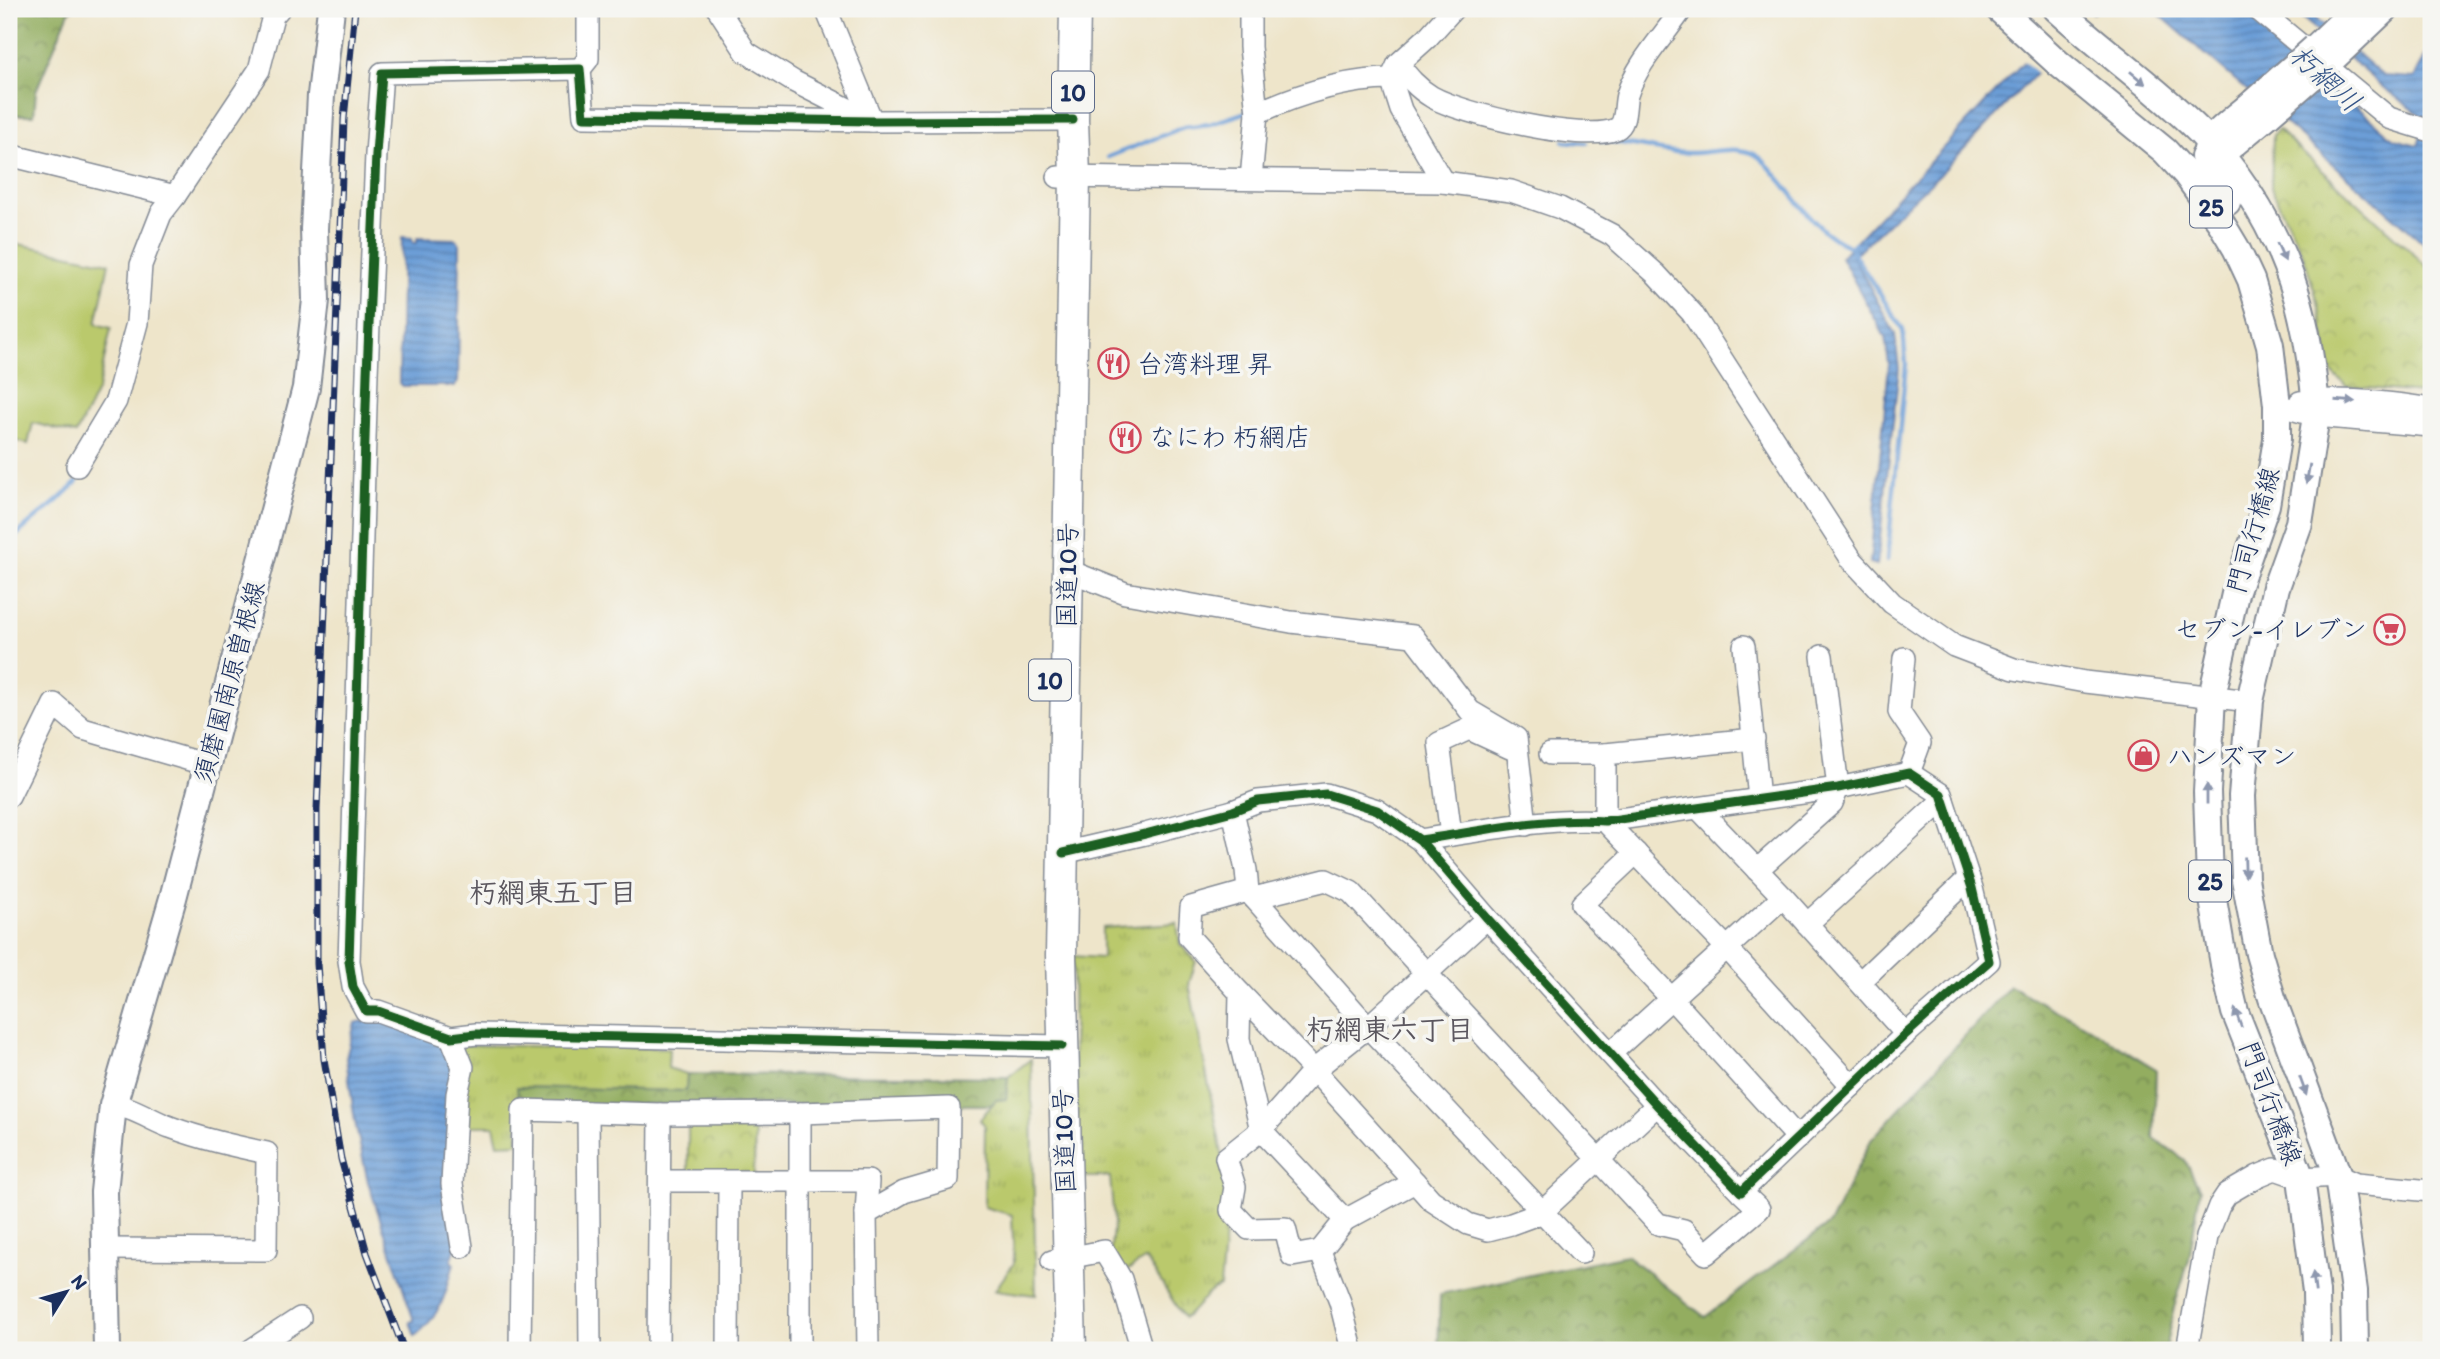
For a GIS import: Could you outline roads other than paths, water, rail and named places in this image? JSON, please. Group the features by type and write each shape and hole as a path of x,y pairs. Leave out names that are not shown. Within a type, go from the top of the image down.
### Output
{"highway":[{"name":"国道10号","path":"1054,1046 1063,853 1067,570 1067,177 1059,9"},
{"name":"国道10号","path":"1065,120 1075,9"},
{"name":"国道10号","path":"1056,1350 1060,1260 1047,803 1067,177"},
{"name":"国道10号","path":"1060,1260 1071,1350"}],"main road":[{"name":"須磨園南原曽根線","path":"107,1350 104,1192 113,1105 173,898 306,388 316,300 314,229 321,95 331,9"},
{"name":"門司行橋線","path":"1999,9 2165,151 2186,174 2236,248 2251,281 2270,345 2277,405 2277,439 2266,505 2235,594 2212,696 2207,792 2210,882 2235,1012 2301,1178 2316,1292 2316,1350"},
{"path":"2322,54 2356,9"},
{"path":"2277,405 2284,362 2273,304 2248,237 2210,176 2221,149 2262,108 2322,54 2385,9"},
{"name":"門司行橋線","path":"2060,11 2221,149 2269,226 2293,282 2307,337 2316,408 2299,523 2276,587 2250,701 2242,796 2245,879 2259,954 2272,998 2338,1176 2354,1291 2355,1350"},
{"path":"2165,151 2184,158 2221,149"}],"street":[{"path":"77,466 116,401 137,323 141,265 160,214 176,196 259,70 273,16 279,9"},
{"path":"588,9 588,59 580,69 583,117 872,121 1065,120"},
{"path":"719,9 746,52 821,97 872,121"},
{"path":"826,9 872,121"},
{"path":"1250,9 1250,47 1257,113 1251,179"},
{"path":"1257,113 1322,89 1394,71 1453,9"},
{"path":"1394,71 1434,98 1484,115 1540,129 1583,134 1616,129 1622,122 1626,97 1634,77 1682,9"},
{"path":"2257,9 2389,118 2425,129"},
{"path":"580,69 382,73 376,154 349,961 353,987 366,1011 378,1012 451,1037 476,1034 1054,1046"},
{"path":"1394,71 1401,110 1443,182"},
{"path":"9,155 176,196"},
{"path":"1067,177 1443,182 1511,191 1560,208 1612,234 1656,274 1692,313 1852,559 1892,603 1954,646 2014,669 2085,682 2250,701"},
{"path":"2277,405 2431,409"},
{"path":"2316,408 2431,426"},
{"path":"1067,570 1125,593 1291,622 1413,636 1470,711 1516,738 1526,824"},
{"path":"1744,646 1759,799"},
{"path":"1757,870 1832,803 1838,788 1822,656"},
{"path":"1904,658 1899,712 1920,743 1909,773"},
{"path":"9,796 54,704 83,729 207,765"},
{"path":"1451,835 1439,743 1469,729 1518,752"},
{"path":"1550,754 1605,754 1754,739"},
{"path":"1605,754 1605,821 1727,948 1852,1086"},
{"path":"1420,839 1526,824 1581,819 1605,821 1838,788 1909,773 1941,794 1969,878 1989,961 1906,1034 1741,1192"},
{"path":"1063,853 1233,811 1258,800 1326,794 1377,810 1420,839 1487,918 1657,1105 1759,1209 1706,1254 1684,1230 1658,1224 1600,1159 1351,892 1325,880 1191,907 1189,937 1431,1200 1468,1224 1488,1230 1541,1213 1600,1159 1657,1105"},
{"path":"1807,924 1943,800"},
{"path":"1698,808 1783,897 1906,1034"},
{"path":"1233,811 1251,895 1368,1027 1581,1253"},
{"path":"1636,853 1582,904 1798,1138"},
{"path":"1860,982 1969,878"},
{"path":"1611,1053 1783,897"},
{"path":"1415,1182 1345,1220 1320,1251 1292,1256 1285,1228 1249,1230 1231,1210 1236,1187 1226,1158 1261,1130 1314,1070 1368,1027 1487,918"},
{"path":"1240,993 1239,1039 1261,1130 1345,1220"},
{"path":"451,1037 463,1067 457,1094 452,1184 462,1247"},
{"path":"106,1249 266,1250 267,1153 200,1138 151,1121 122,1106 113,1105"},
{"path":"520,1350 523,1110 660,1114 949,1108 948,1179 904,1192 866,1214"},
{"path":"588,1112 590,1350"},
{"path":"800,1113 800,1350"},
{"path":"658,1350 660,1114"},
{"path":"2188,1350 2207,1237 2227,1194 2275,1169 2301,1178 2338,1176 2356,1184 2431,1191"},
{"path":"660,1181 868,1181 867,1350"},
{"path":"728,1350 729,1182"},
{"path":"1060,1260 1104,1251 1121,1279 1142,1350"},
{"path":"1320,1251 1340,1302 1352,1350"},
{"path":"251,1350 300,1318"}],"water":[{"path":"2073,9 2097,9 1942,172 1853,256 1895,334 1899,369 1877,565 1870,563 1889,364 1885,337 1841,257"},
{"path":"2153,9 2244,9 2394,139 2418,145 2426,119 2385,89 2292,9 2305,9 2383,76 2414,78 2431,46 2431,249"},
{"path":"402,237 412,238 413,243 417,243 417,238 456,239 460,244 458,382 455,386 402,386 399,383"},
{"path":"376,1019 447,1045 456,1066 456,1247 451,1261 454,1263 437,1312 415,1336 410,1322 414,1321 368,1182 355,1122 346,1058 355,1023"}],"waterway":[{"path":"1108,157 1184,127 1210,124 1250,111"},
{"path":"1564,141 1586,143"},
{"path":"1602,141 1676,152 1740,150 1756,155 1767,164 1821,228 1851,247 1855,243"},
{"path":"1852,251 1903,330 1906,364 1887,560"},
{"path":"9,543 77,482"}],"railway":[{"path":"355,9 344,119 317,810 317,964 324,1059 341,1159 367,1253 404,1350"}],"place":[{"name":"台湾料理 昇","path":"1114,364"},
{"name":"なにわ 朽網店","path":"1126,437"},
{"name":"セブン-イレブン","path":"2390,629"},
{"name":"ハンズマン","path":"2144,756"}],"district":[{"name":"朽網東五丁目","path":"553,892"},
{"name":"朽網東六丁目","path":"1390,1029"}],"water label":[{"name":"朽網川","path":"2326,78"}]}
